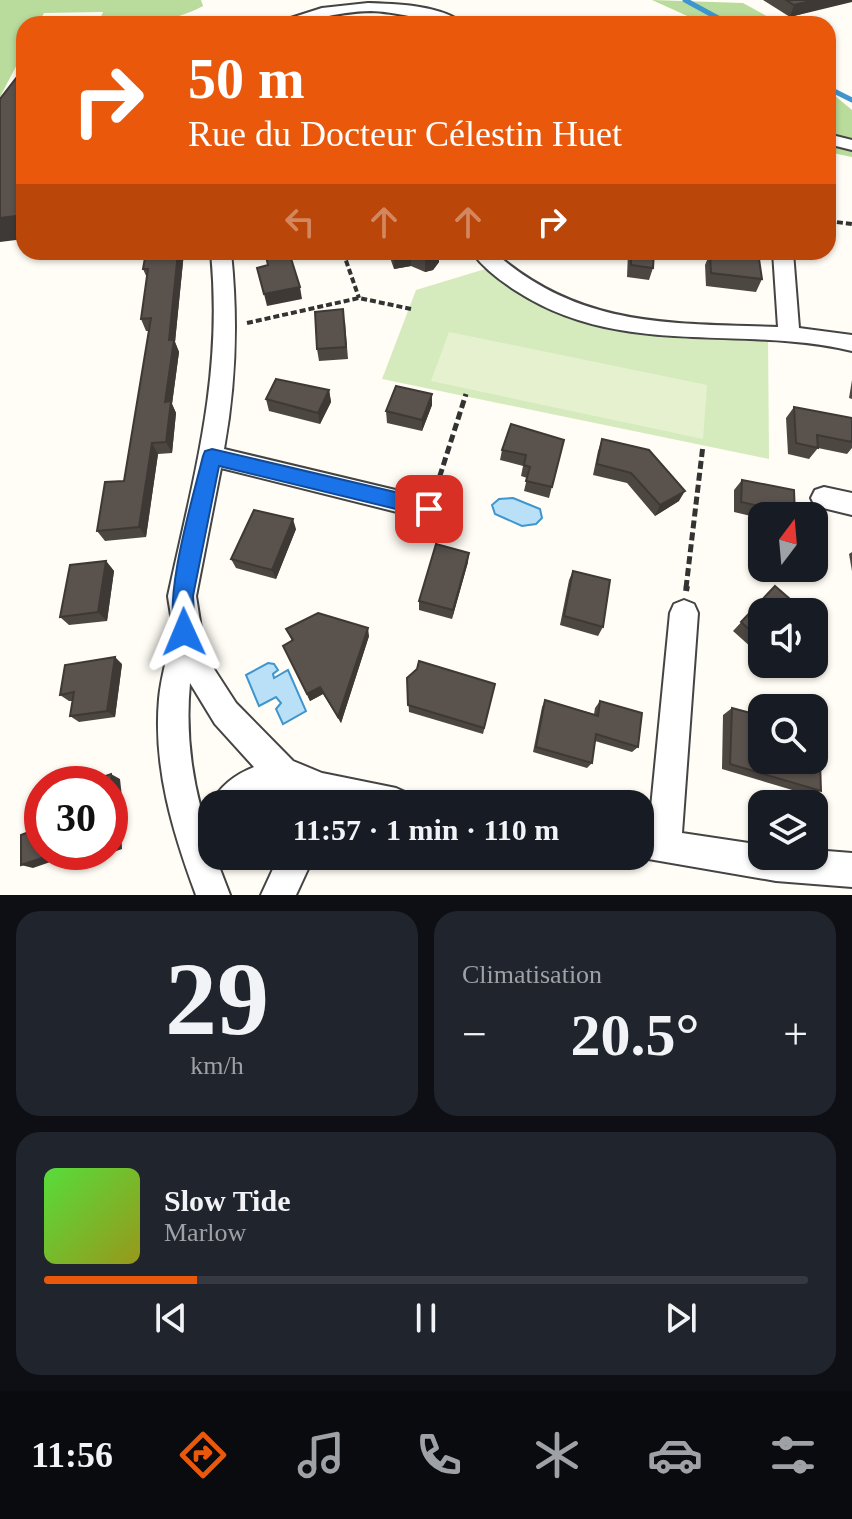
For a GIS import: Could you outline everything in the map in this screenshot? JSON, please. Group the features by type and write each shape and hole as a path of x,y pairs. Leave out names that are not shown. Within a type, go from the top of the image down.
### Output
{"street":[{"path":"306,16 332,8 381,5 425,11 437,16"},
{"path":"198,823 173,752 171,711 174,675 184,632 182,596 225,382 227,328 222,260"},
{"path":"491,260 519,285 555,306 590,319 656,329 789,335 852,343"},
{"path":"784,260 789,335"},
{"path":"212,456 429,509"},
{"path":"824,498 852,504"},
{"path":"654,830 684,613"},
{"path":"184,632 199,674 227,719 284,773 322,790"},
{"path":"245,790 253,783 284,773"},
{"path":"654,845 776,864 852,870"},
{"path":"208,870 213,895"},
{"path":"278,895 290,870"}],"path":[{"path":"346,260 359,298"},
{"path":"227,328 359,298 411,309"},
{"path":"429,509 466,394"},
{"path":"684,613 703,445"}],"green space":[{"path":"0,0 201,0 203,6 178,16 101,16 103,12 16,16 16,66 0,97"},
{"path":"652,0 743,3 767,16 687,16"},
{"path":"836,97 852,110 852,157 836,154"},
{"path":"495,266 590,319 768,334 769,459 382,379 416,290"},
{"path":"449,332 707,385 703,439 431,381"}],"water":[{"path":"513,498 540,509 542,518 536,524 522,526 495,514 492,505 499,499"},
{"path":"268,663 274,664 278,670 273,674 274,678 288,670 306,711 283,724 276,709 281,703 276,697 259,706 246,675"}],"building":[{"path":"786,0 815,0 794,5"},
{"path":"16,78 16,216 0,218 0,99"},
{"path":"145,260 177,260 169,340 174,340 165,402 171,401 166,442 152,443 139,527 97,531 105,482 124,481 151,318 141,319 148,269 143,269"},
{"path":"267,260 292,260 300,287 264,294 257,268 268,265"},
{"path":"631,260 654,260 653,268 631,265"},
{"path":"710,260 759,260 762,279 711,273"},
{"path":"343,309 346,347 317,349 315,312"},
{"path":"276,379 329,390 318,413 266,399"},
{"path":"396,386 432,394 422,420 386,411"},
{"path":"794,407 852,418 852,442 817,435 818,448 796,443"},
{"path":"511,424 564,440 552,487 526,481 530,467 524,465 526,455 502,450"},
{"path":"602,439 649,450 685,491 660,505 631,473 597,464"},
{"path":"742,480 794,490 794,502 741,502"},
{"path":"254,510 293,519 272,570 231,559"},
{"path":"436,544 469,553 453,610 419,601"},
{"path":"106,561 98,612 60,617 70,565"},
{"path":"573,571 610,580 603,627 564,616"},
{"path":"775,586 789,598 764,598"},
{"path":"318,613 368,628 338,717 320,687 307,694 283,646 293,640 286,629"},
{"path":"748,615 748,628 741,622"},
{"path":"115,657 107,711 70,716 74,692 60,695 65,665"},
{"path":"419,661 495,684 484,728 408,705 407,678 417,669"},
{"path":"545,700 598,716 600,701 642,713 638,747 596,734 592,763 536,747"},
{"path":"732,708 748,712 748,769 730,764"},
{"path":"764,774 820,774 821,790"},
{"path":"24,834 24,864 21,865 21,835"}],"waterway":[{"path":"685,0 714,16"},
{"path":"836,92 852,100"}],"route":[{"path":"184,632 182,596 212,456 429,509"}]}
